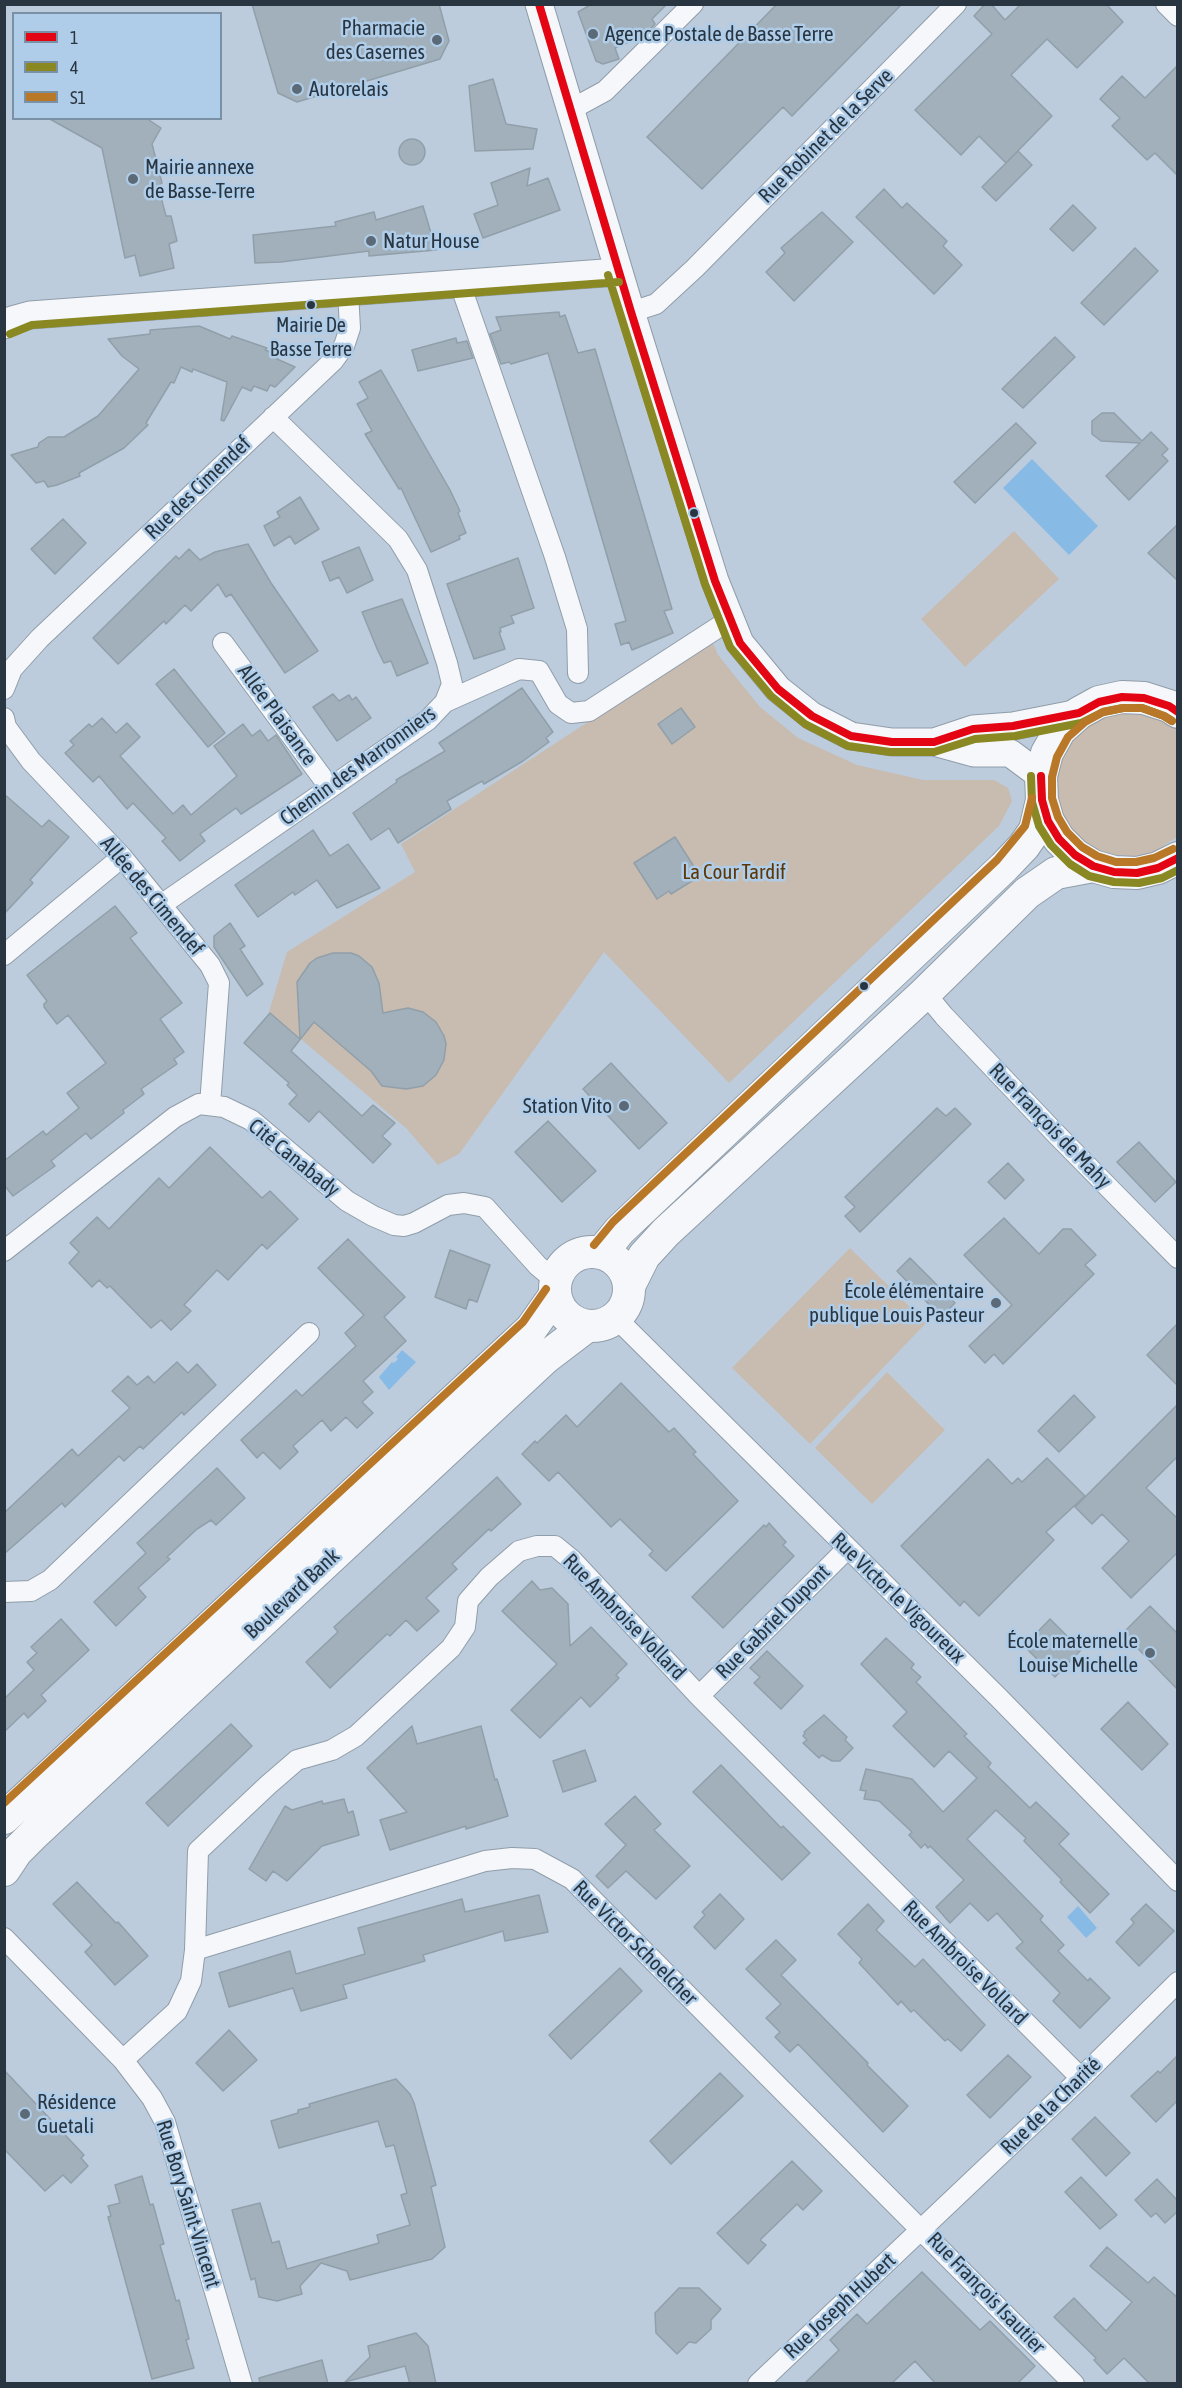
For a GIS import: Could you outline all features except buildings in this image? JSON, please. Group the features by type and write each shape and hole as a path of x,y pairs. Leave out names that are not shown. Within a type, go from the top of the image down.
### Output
{"main road":[{"path":"539,4 618,272 715,581 740,643 778,688 812,716 851,736 892,742 934,742 974,753 1010,753 1042,788 1048,821 1059,840 1075,855 1093,866 1114,872 1137,873 1158,868 1178,858"},
{"path":"4,325 30,315 618,272"},
{"path":"602,1252 641,1209 1024,846 1035,830 1047,753 1060,730 1079,713 1099,702 1122,697 1144,698 1178,693"},
{"path":"1144,698 1169,706 1178,712"},
{"path":"934,742 973,729 1013,726 1079,713"},
{"path":"629,1286 644,1256 666,1232 925,993 1027,893 1056,873 1093,866"},
{"path":"590,1251 602,1252 621,1265 627,1275 629,1286 628,1298 623,1309 601,1322 576,1322 566,1315 558,1306 555,1288 560,1269 568,1260 590,1251"},
{"name":"Boulevard Bank","path":"4,1818 524,1336 555,1288"},
{"name":"Boulevard Bank","path":"4,1870 16,1852 545,1358 601,1322"}],"street":[{"path":"570,110 605,91 693,4"},
{"name":"Rue Robinet de la Serve","path":"631,312 656,304 695,268 956,4"},
{"path":"1166,4 1178,16"},
{"path":"460,284 555,557 577,629 578,673"},
{"name":"Rue des Cimendef","path":"4,689 12,669 40,638 333,361 344,346 350,328 348,292"},
{"name":"Chemin des Marronniers","path":"161,905 428,720 445,702 452,684 417,570 398,539 273,417"},
{"path":"445,702 519,669 539,671 558,704 571,712 589,711 731,619"},
{"name":"Allée Plaisance","path":"223,643 330,788"},
{"name":"Allée des Cimendef","path":"4,718 6,727 31,761 122,857 210,965 219,983 210,1106"},
{"path":"4,954 122,857"},
{"name":"Rue François de Mahy","path":"925,993 1057,1135 1178,1258"},
{"name":"Cité Canabady","path":"4,1251 175,1117 199,1104 224,1107 251,1120 347,1201 394,1225 404,1226 414,1223 448,1205 464,1203 485,1207 555,1288"},
{"name":"Rue Victor le Vigoureux","path":"601,1322 847,1549 1006,1705 1178,1881"},
{"path":"4,1592 31,1591 50,1580 309,1333"},
{"name":"Rue Ambroise Vollard","path":"195,1950 198,1851 297,1760 332,1750 356,1736 450,1648 465,1627 468,1601 489,1577 519,1551 537,1546 555,1546 572,1560 699,1696 1081,2078"},
{"name":"Rue Gabriel Dupont","path":"699,1696 847,1549"},
{"name":"Rue Victor Schoelcher","path":"195,1950 485,1862 512,1858 535,1859 572,1879 922,2229"},
{"name":"Rue Bory Saint-Vincent","path":"4,1938 123,2060 152,2098 165,2122 242,2384"},
{"path":"123,2060 177,2011 191,1981 195,1950"},
{"name":"Rue de la Charité","path":"922,2229 1178,1982"},
{"name":"Rue Joseph Hubert","path":"758,2384 922,2229"},
{"name":"Rue François Isautier","path":"922,2229 1074,2384"}],"green space":[{"path":"1014,531 1059,579 965,667 921,619"},
{"name":"La Cour Tardif","path":"712,641 718,655 760,707 798,738 857,765 923,780 994,780 1008,788 1012,801 999,826 729,1083 604,952 459,1154 438,1165 406,1128 269,1012 287,952 415,872 401,844"},
{"path":"1144,709 1177,727 1177,837 1154,852 1134,856 1113,855 1093,848 1076,835 1063,818 1056,798 1054,777 1069,738 1103,712"},
{"path":"850,1248 926,1323 810,1444 732,1368"},
{"path":"887,1372 945,1430 872,1504 815,1448"}],"water":[{"path":"1032,459 1098,526 1069,555 1003,488"},
{"path":"402,1350 416,1362 389,1390 379,1377 392,1362 398,1359 396,1357"},
{"path":"1078,1906 1097,1928 1086,1938 1067,1917"}],"transit line":[{"name":"1","path":"539,4 631,312 715,581 740,643 778,689 812,716 851,736 892,742 934,742 973,729 1013,726 1079,713 1099,702 1122,697 1144,698 1169,706 1178,712"},
{"name":"4","path":"608,275 705,584 730,647 771,696 805,724 848,746 890,752 934,752 975,739 1015,736 1081,723 1103,712 1123,708 1142,708 1172,721"},
{"name":"4","path":"10,334 32,325 619,282"},
{"name":"S1","path":"1172,721 1142,708 1123,708 1103,712 1085,722 1068,737 1057,757 1052,777 1052,798 1058,817 1067,832 1082,847 1097,856 1116,862 1136,862 1154,858 1173,849"},
{"name":"4","path":"1031,776 1032,802 1039,826 1051,845 1070,864 1089,876 1114,882 1139,883 1162,878 1178,870"},
{"name":"1","path":"1041,776 1042,800 1048,821 1059,839 1075,855 1093,866 1114,872 1137,873 1158,868 1178,858"},
{"name":"S1","path":"594,1245 613,1222 997,860 1025,826 1032,798"},
{"name":"S1","path":"4,1803 523,1322 546,1289"}],"place":[{"name":"Agence Postale de Basse Terre","path":"593,34"},
{"name":"Pharmacie des Casernes","path":"437,40"},
{"name":"Autorelais","path":"297,89"},
{"name":"Mairie annexe de Basse-Terre","path":"133,179"},
{"name":"Natur House","path":"371,241"},
{"name":"Mairie De Basse Terre","path":"311,305"},
{"name":"Station Vito","path":"624,1106"},
{"name":"École élémentaire publique Louis Pasteur","path":"996,1303"},
{"name":"École maternelle Louise Michelle","path":"1150,1653"},
{"name":"Résidence Guetali","path":"25,2114"}]}
